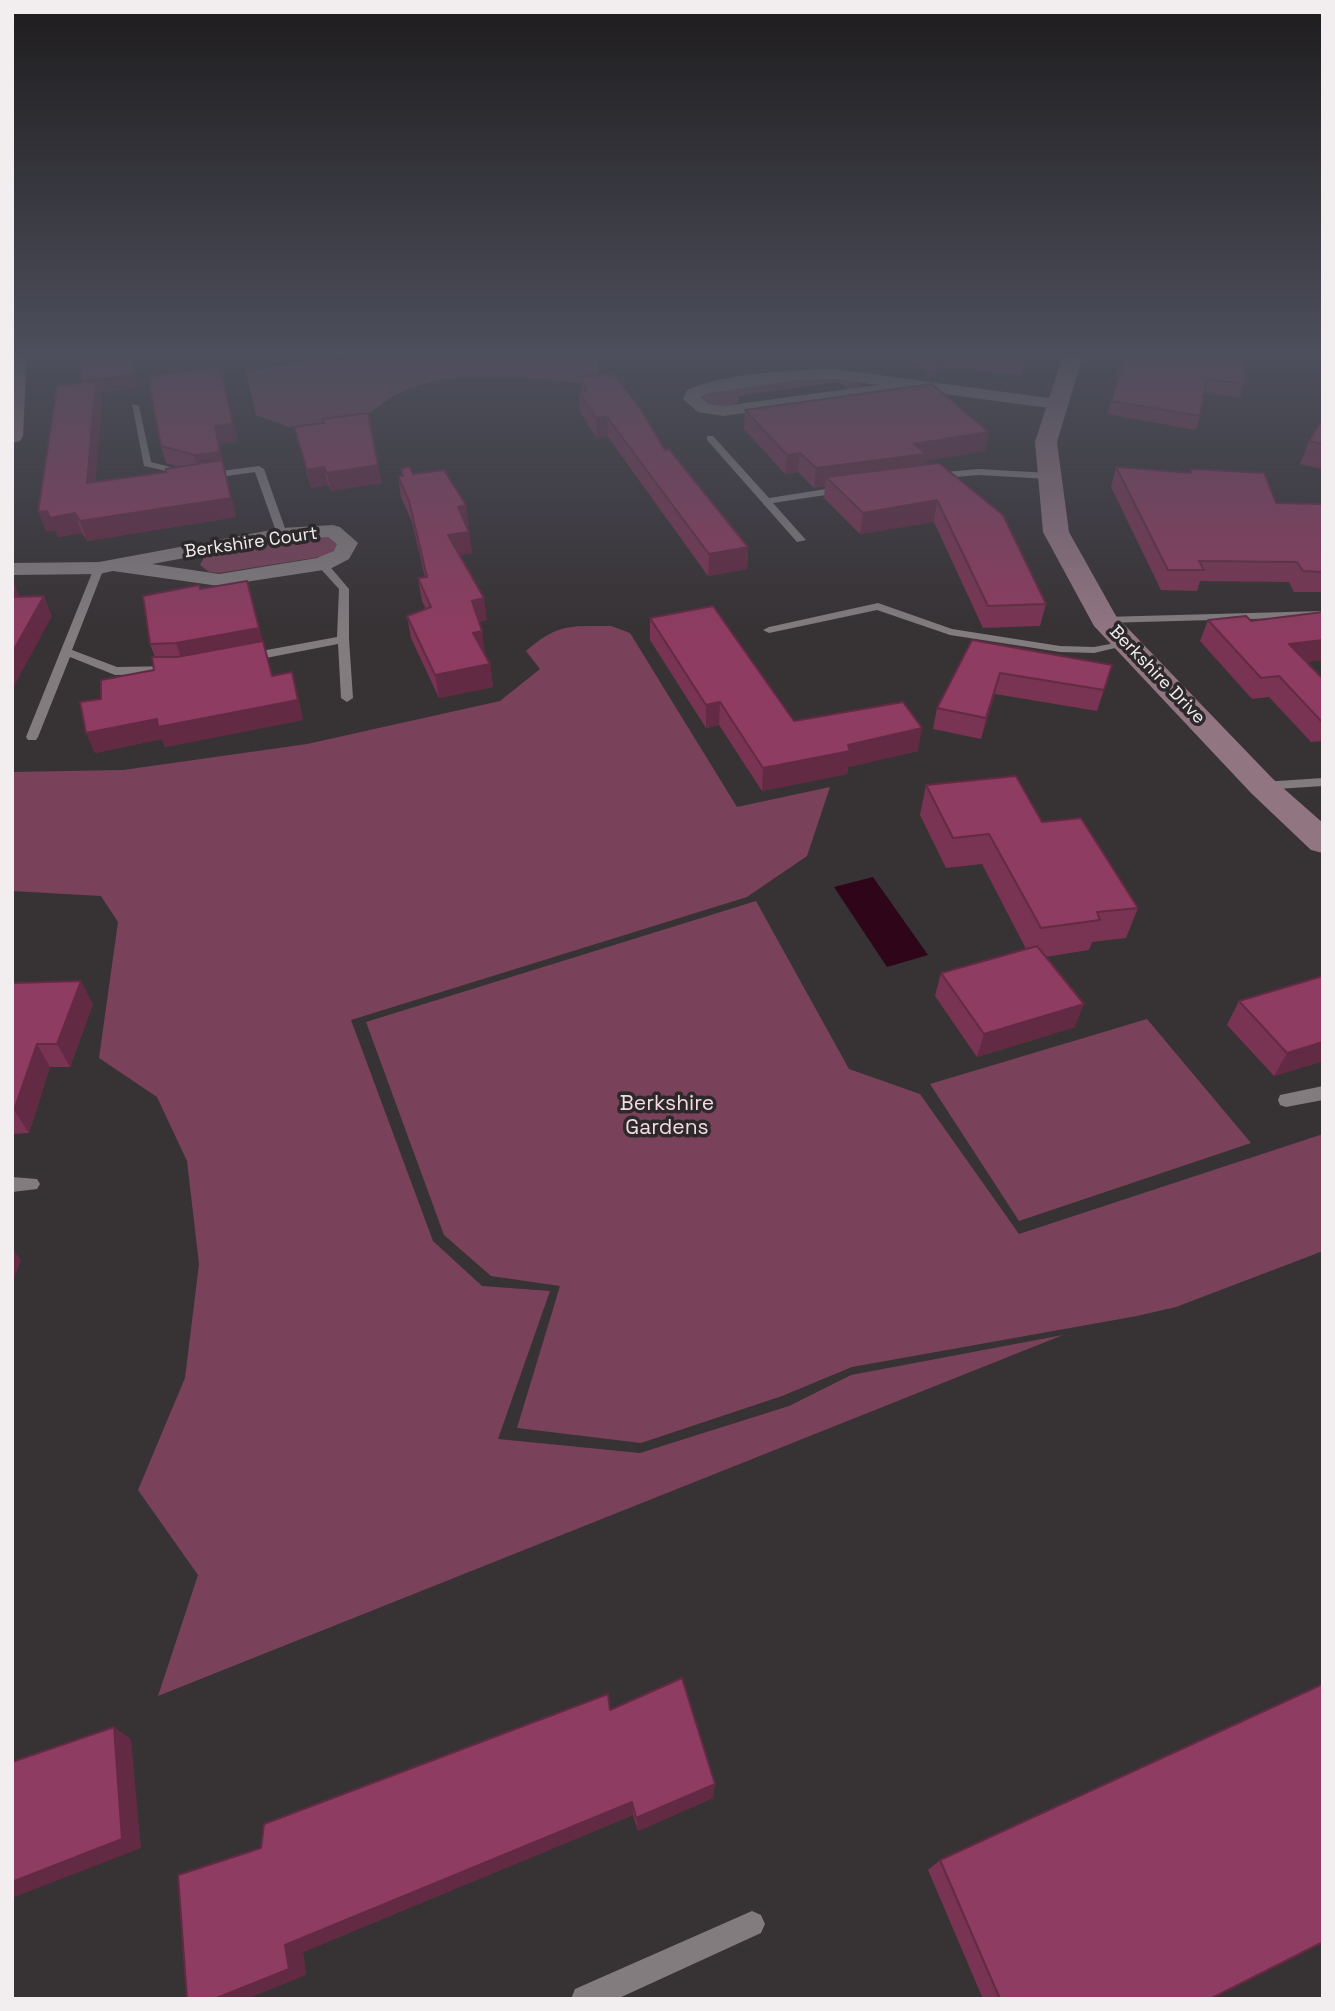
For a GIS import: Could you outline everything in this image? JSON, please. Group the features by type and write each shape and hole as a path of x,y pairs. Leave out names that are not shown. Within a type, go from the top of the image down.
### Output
{"street":[{"name":"Berkshire Drive","path":"1046,446 1056,532 1104,620 1262,786 1323,842"},
{"name":"Berkshire Court","path":"12,569 106,566 282,534 333,531 348,543 342,555 323,564 219,580 106,566"}],"lane":[{"path":"143,446 147,464 199,477"},
{"path":"717,446 801,540"},
{"path":"172,482 259,469 282,534"},
{"path":"918,478 979,472 1049,476"},
{"path":"768,501 857,486"},
{"path":"323,564 344,589 342,639 347,698"},
{"path":"32,737 66,651 106,566"},
{"path":"769,630 878,606 962,634 1060,649 1094,650 1126,644"},
{"path":"1104,620 1323,614"},
{"path":"236,660 342,639"},
{"path":"66,651 115,671 183,670"},
{"path":"1262,786 1323,782"},
{"path":"1286,1100 1323,1093"},
{"path":"12,1185 31,1184"},
{"path":"585,1999 752,1924"}],"green space":[{"path":"308,536 331,536 339,544 333,553 326,556 219,573 209,572 200,565 205,555 214,552"},
{"path":"611,626 630,633 737,807 830,787 807,856 747,897 351,1020 433,1241 482,1286 550,1291 498,1439 640,1453 789,1406 851,1375 1063,1335 158,1696 198,1575 138,1490 185,1378 199,1264 187,1161 157,1097 99,1058 118,922 101,896 12,891 12,772 123,770 307,744 500,701 540,669 526,651 547,635 565,628"},
{"name":"Berkshire Gardens","path":"756,901 849,1069 920,1094 1019,1234 1323,1134 1323,1251 1176,1307 852,1367 782,1396 641,1443 517,1428 560,1286 491,1276 444,1235 366,1022"},
{"path":"1147,1019 1251,1143 1019,1221 930,1084"}],"shaded area":[{"path":"873,877 928,955 887,967 834,887"}],"building":[{"path":"48,446 90,446 87,483 166,472 166,469 222,460 231,498 80,521 75,513 50,518 47,511 38,512"},
{"path":"161,446 219,446 220,452 194,455"},
{"path":"300,446 374,446 378,465 327,473 324,467 307,470"},
{"path":"628,446 663,446 665,450 669,449 748,547 709,554"},
{"path":"778,446 916,446 926,454 816,468 800,453 787,455"},
{"path":"939,463 1003,515 1046,604 988,606 937,500 863,513 826,477"},
{"path":"409,466 413,474 444,470 466,505 458,507 469,532 448,535 484,598 472,601 482,631 473,633 490,664 435,675 407,616 431,607 418,578 427,577 409,501 398,476 403,476 401,469"},
{"path":"1116,467 1191,473 1191,469 1264,473 1276,503 1323,504 1323,572 1303,571 1297,562 1199,561 1204,570 1168,570"},
{"path":"247,581 259,628 176,643 150,644 143,596 199,585 200,589"},
{"path":"44,596 12,653 12,597"},
{"path":"713,606 794,721 903,702 922,728 848,745 850,751 763,768 720,702 706,705 650,618"},
{"path":"1323,612 1323,640 1289,644 1323,679 1323,721 1279,676 1261,678 1208,620 1246,616 1251,621"},
{"path":"972,640 1112,665 1104,690 1000,673 986,718 937,708"},
{"path":"263,641 272,676 292,672 298,700 158,727 157,719 86,733 80,702 101,699 101,680 154,670 152,657 177,657"},
{"path":"1016,776 1042,822 1081,818 1138,908 1097,912 1100,920 1041,928 989,834 953,838 926,785"},
{"path":"1037,946 1084,1004 984,1034 941,973"},
{"path":"1323,976 1323,1042 1287,1053 1239,1001"},
{"path":"81,981 57,1044 37,1044 12,1110 12,983"},
{"path":"682,1678 715,1784 636,1818 632,1802 285,1945 289,1969 214,1999 187,1999 178,1875 261,1848 264,1824 608,1694 610,1710"},
{"path":"1323,1684 1323,1942 1210,1999 1000,1999 940,1860"},
{"path":"114,1727 122,1839 12,1882 12,1762"}]}
